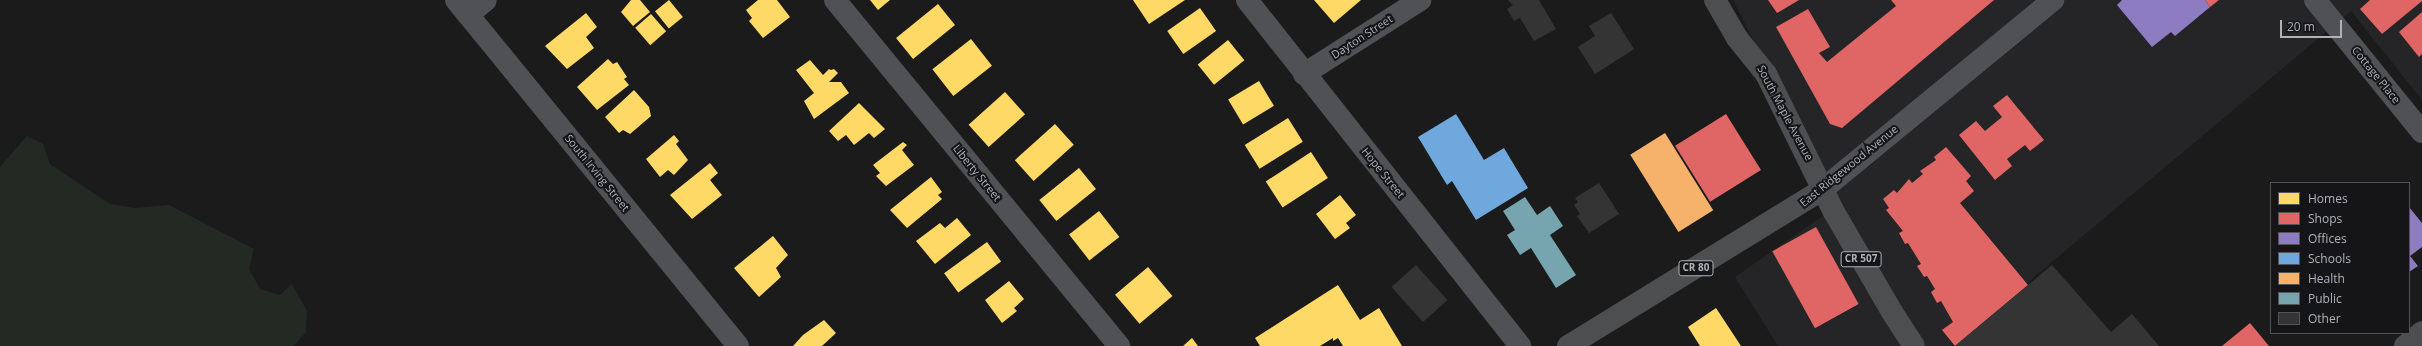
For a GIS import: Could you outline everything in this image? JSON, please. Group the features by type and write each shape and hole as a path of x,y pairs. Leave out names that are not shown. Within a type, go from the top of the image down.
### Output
{"main road":[{"name":"South Maple Avenue","path":"1715,0 1737,38 1766,74 1823,189"},
{"name":"East Ridgewood Avenue","path":"1568,346 1823,189"},
{"name":"CR 507","path":"1823,189 1892,312 1914,346"},
{"path":"2405,346 2422,332"}],"street":[{"path":"462,7 486,0"},
{"name":"Liberty Street","path":"835,0 1119,346"},
{"name":"Hope Street","path":"1247,0 1520,346"},
{"name":"Dayton Street","path":"1304,74 1420,0"},
{"name":"East Ridgewood Avenue","path":"1823,189 2053,0"},
{"name":"Cottage Place","path":"2315,0 2422,132"},
{"name":"South Irving Street","path":"462,7 738,346"}],"shaded area":[{"path":"1733,0 2422,0 2422,100 2351,11 1952,346 1778,346 1735,277 1837,206"},
{"path":"27,136 43,144 50,164 110,204 135,208 169,205 254,249 249,269 260,289 280,295 292,284 307,311 306,332 294,346 0,346 0,167"}],"building: Homes":[{"path":"631,0 640,0 650,12 633,26 621,12"},
{"path":"669,0 683,17 669,28 655,11"},
{"path":"758,0 777,0 790,17 763,38 749,21 752,18 746,10"},
{"path":"870,0 890,0 878,10"},
{"path":"1133,0 1185,0 1149,24"},
{"path":"1314,0 1361,0 1334,23"},
{"path":"938,4 955,25 913,59 896,38"},
{"path":"1200,8 1216,31 1183,54 1167,31"},
{"path":"586,13 597,27 586,37 594,48 567,69 545,46"},
{"path":"651,14 666,31 650,45 635,28"},
{"path":"971,39 992,66 953,96 932,69"},
{"path":"1228,40 1244,60 1214,85 1198,65"},
{"path":"608,59 613,64 617,62 627,77 624,79 629,85 597,110 577,87"},
{"path":"810,60 823,75 829,69 834,69 838,73 829,82 841,82 849,93 814,119 804,101 814,93 796,70"},
{"path":"1259,81 1274,106 1243,124 1228,100"},
{"path":"634,90 649,107 651,116 630,134 623,130 619,133 605,117"},
{"path":"1005,92 1025,114 989,147 969,125"},
{"path":"859,103 885,129 874,138 869,133 854,145 846,135 838,141 829,131"},
{"path":"1288,118 1303,142 1260,169 1245,145"},
{"path":"1055,124 1074,145 1034,181 1015,160"},
{"path":"674,135 679,141 676,144 688,160 674,175 668,170 660,177 646,159"},
{"path":"903,142 907,145 902,150 914,165 886,186 876,176 880,173 873,165"},
{"path":"1311,152 1328,178 1283,207 1266,181"},
{"path":"710,163 718,173 710,180 722,195 692,219 670,195"},
{"path":"1079,168 1096,189 1056,221 1039,200"},
{"path":"931,177 942,192 938,195 942,199 907,228 890,210"},
{"path":"1340,195 1356,215 1346,223 1350,228 1335,239 1316,214"},
{"path":"1099,211 1119,237 1089,260 1069,234"},
{"path":"957,218 971,235 935,264 916,241 940,223 945,228"},
{"path":"773,236 788,255 776,268 781,277 759,297 734,268"},
{"path":"987,242 1001,261 958,293 944,273"},
{"path":"1148,267 1172,296 1139,324 1115,295"},
{"path":"1009,281 1024,299 1014,308 1017,311 1002,323 985,300"},
{"path":"1338,285 1360,320 1379,308 1402,346 1343,346 1338,338 1333,341 1333,338 1320,346 1260,346 1255,338"},
{"path":"1716,308 1741,346 1700,346 1688,327"},
{"path":"824,320 836,333 822,346 793,346 803,335"},
{"path":"1192,338 1198,346 1183,346"}],"building: Shops":[{"path":"1768,0 1799,0 1777,13"},
{"path":"1891,0 1994,0 1842,128 1830,124 1776,27 1808,9 1830,47 1819,53 1827,62 1896,6"},
{"path":"2205,0 2219,0 2210,7"},
{"path":"2370,0 2422,1 2382,34 2360,9"},
{"path":"2422,12 2422,54 2419,57 2399,32"},
{"path":"2007,95 2044,140 2030,151 2025,145 2007,159 2012,166 1995,180 1959,135 1976,121 1985,131 2002,117 1993,106"},
{"path":"1726,114 1761,170 1710,202 1675,146"},
{"path":"1946,147 1971,176 1966,181 1974,191 1960,203 2028,285 1955,346 1942,330 1953,322 1941,301 1937,303 1931,292 1935,289 1927,276 1924,277 1917,266 1921,264 1908,243 1905,244 1899,233 1903,231 1886,210 1889,208 1883,199 1894,190 1897,193 1909,179 1912,183 1923,174 1920,171 1936,160 1934,157"},
{"path":"1816,227 1859,304 1815,328 1772,251"},
{"path":"2250,323 2269,346 2222,346"}],"building: Offices":[{"path":"2122,0 2205,0 2210,7 2175,36 2171,32 2152,47 2117,5"},
{"path":"2410,208 2422,223 2422,247 2410,256"},
{"path":"2410,256 2418,266 2410,271"}],"building: Schools":[{"path":"1456,114 1484,160 1504,148 1528,188 1476,220 1452,181 1447,185 1418,137"}],"building: Health":[{"path":"1665,133 1713,210 1678,232 1630,155"}],"building: Public":[{"path":"1525,197 1537,215 1550,206 1563,226 1550,235 1576,275 1556,288 1531,248 1520,255 1507,235 1515,230 1503,211"}],"building: Other":[{"path":"1508,0 1539,0 1556,29 1534,41 1520,18 1514,21 1507,9 1513,5"},
{"path":"1611,13 1634,49 1595,74 1578,47 1595,36 1589,26"},
{"path":"1599,183 1619,214 1589,233 1577,216 1580,214 1574,205 1578,202 1575,198"},
{"path":"1416,265 1447,300 1423,322 1391,287"},
{"path":"2052,265 2111,332 2132,314 2159,346 1955,346"}]}
